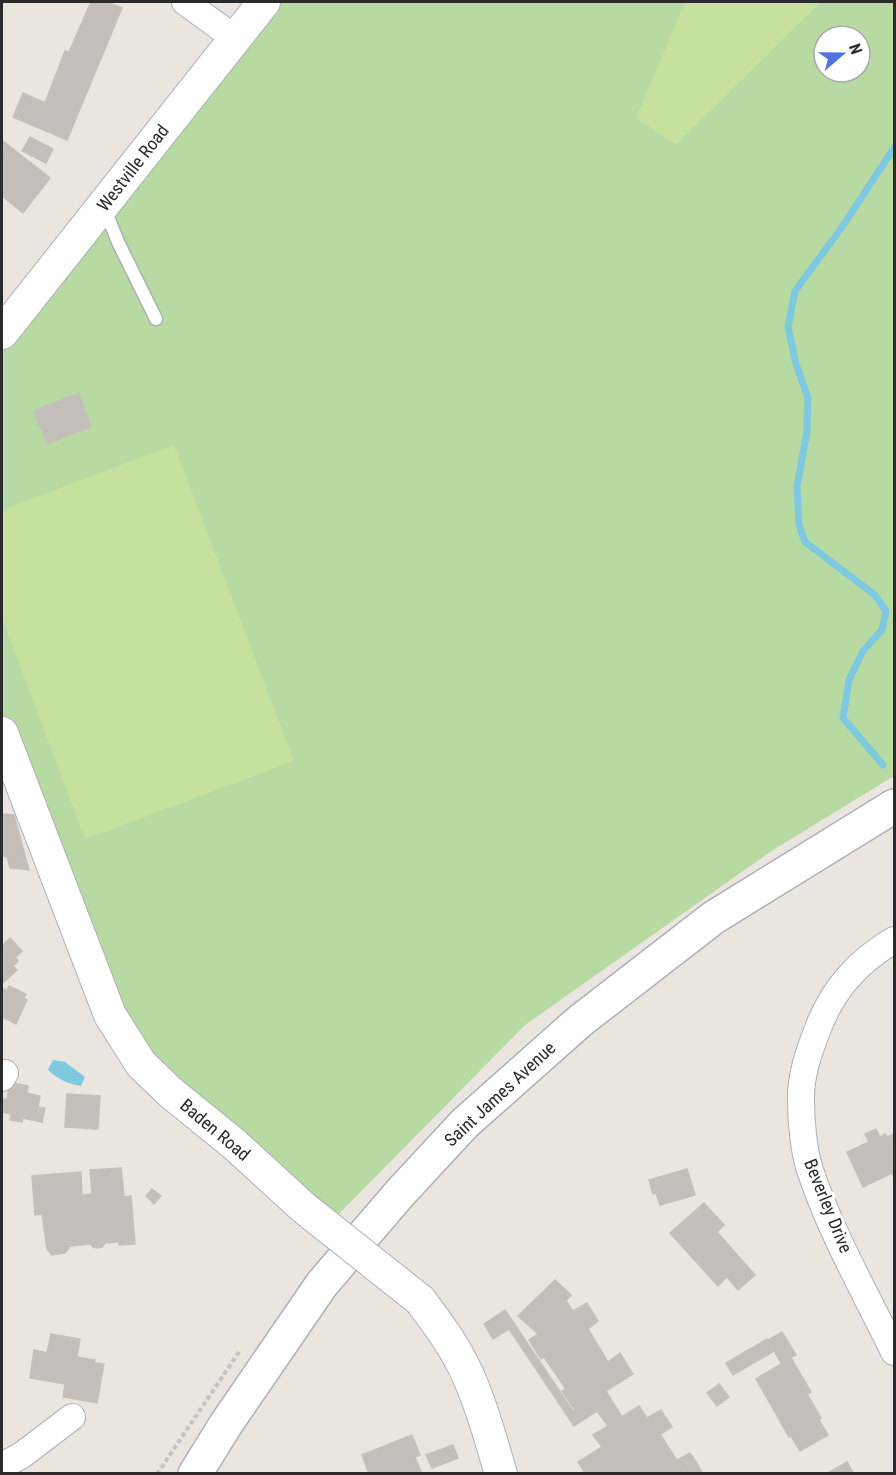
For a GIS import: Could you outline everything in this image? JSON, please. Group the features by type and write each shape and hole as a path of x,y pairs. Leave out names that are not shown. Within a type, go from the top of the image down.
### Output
{"main road":[{"name":"Saint James Avenue","path":"195,1473 322,1284 401,1192 465,1123 579,1021 713,918 894,806"}],"street":[{"path":"185,2 236,39"},
{"name":"Westville Road","path":"2,333 264,2"},
{"name":"Baden Road","path":"2,733 110,1015 120,1033 141,1064 170,1092 234,1144 304,1208 420,1300 442,1329 463,1365 501,1473"},
{"name":"Beverley Drive","path":"894,940 878,950 846,978 822,1015 806,1059 801,1101 809,1168 829,1218 894,1352"},
{"path":"2,1466 22,1455 72,1417"}],"lane":[{"path":"103,206 156,319"}],"green space":[{"path":"271,2 894,2 894,776 773,850 525,1025 327,1226 145,1064 2,725 2,342"},
{"path":"685,2 821,2 676,145 636,118"},
{"path":"174,445 294,761 85,839 2,618 2,510"}],"water":[{"path":"53,1060 65,1062 85,1077 81,1086 63,1081 48,1070"}],"building":[{"path":"91,2 107,2 122,8 67,140 13,117 23,93 45,103 65,51 69,52"},
{"path":"30,137 53,149 46,163 22,151"},
{"path":"3,141 50,178 23,213 2,196"},
{"path":"79,393 91,427 47,444 34,411"},
{"path":"2,814 14,815 29,870 10,868 7,857 2,856"},
{"path":"10,938 22,951 15,958 3,945"},
{"path":"2,944 18,961 13,966 17,970 4,982 2,980"},
{"path":"9,986 26,994 24,998 27,1000 16,1024 2,1017 2,988 7,991"},
{"path":"10,1082 28,1086 27,1093 40,1096 38,1107 45,1108 42,1122 23,1118 22,1122 10,1120 11,1114 2,1112"},
{"path":"67,1094 100,1096 98,1129 65,1127"},
{"path":"876,1129 880,1137 885,1134 887,1137 894,1134 894,1178 892,1173 863,1187 847,1152 869,1142 865,1134"},
{"path":"121,1168 124,1197 131,1196 135,1244 105,1243 102,1247 97,1248 90,1244 70,1246 65,1253 52,1255 47,1249 42,1214 35,1215 32,1176 81,1172 82,1195 92,1194 90,1170"},
{"path":"687,1169 695,1195 660,1205 656,1193 653,1194 649,1180"},
{"path":"152,1189 161,1196 154,1204 146,1196"},
{"path":"704,1203 724,1225 717,1232 755,1275 738,1290 727,1277 718,1286 670,1233"},
{"path":"555,1280 571,1295 566,1301 573,1311 587,1303 598,1321 588,1329 608,1362 620,1353 633,1374 606,1391 622,1417 639,1406 647,1418 661,1410 672,1427 660,1434 683,1470 696,1462 703,1474 586,1474 578,1462 602,1447 593,1435 608,1426 597,1411 574,1426 509,1329 493,1339 484,1324 505,1310 573,1411 575,1410 562,1391 566,1389 544,1357 541,1359 529,1340 538,1334 518,1316"},
{"path":"782,1332 796,1355 781,1363 768,1340"},
{"path":"51,1334 80,1339 77,1357 104,1364 97,1403 63,1397 65,1384 30,1378 34,1350 47,1353"},
{"path":"767,1339 774,1351 733,1375 726,1363"},
{"path":"791,1358 811,1392 807,1394 828,1435 800,1451 791,1436 789,1437 756,1379"},
{"path":"719,1384 729,1397 717,1406 707,1393"},
{"path":"412,1435 420,1455 415,1457 422,1474 369,1474 362,1455"},
{"path":"453,1445 458,1458 432,1468 426,1455"},
{"path":"690,1453 696,1462 683,1470 677,1460"},
{"path":"847,1462 854,1474 830,1474 829,1472"}],"waterway":[{"path":"883,765 843,718 849,680 863,651 882,630 886,611 875,595 805,542 799,525 797,487 807,431 808,398 796,364 788,327 795,291 842,227 894,148"}]}
